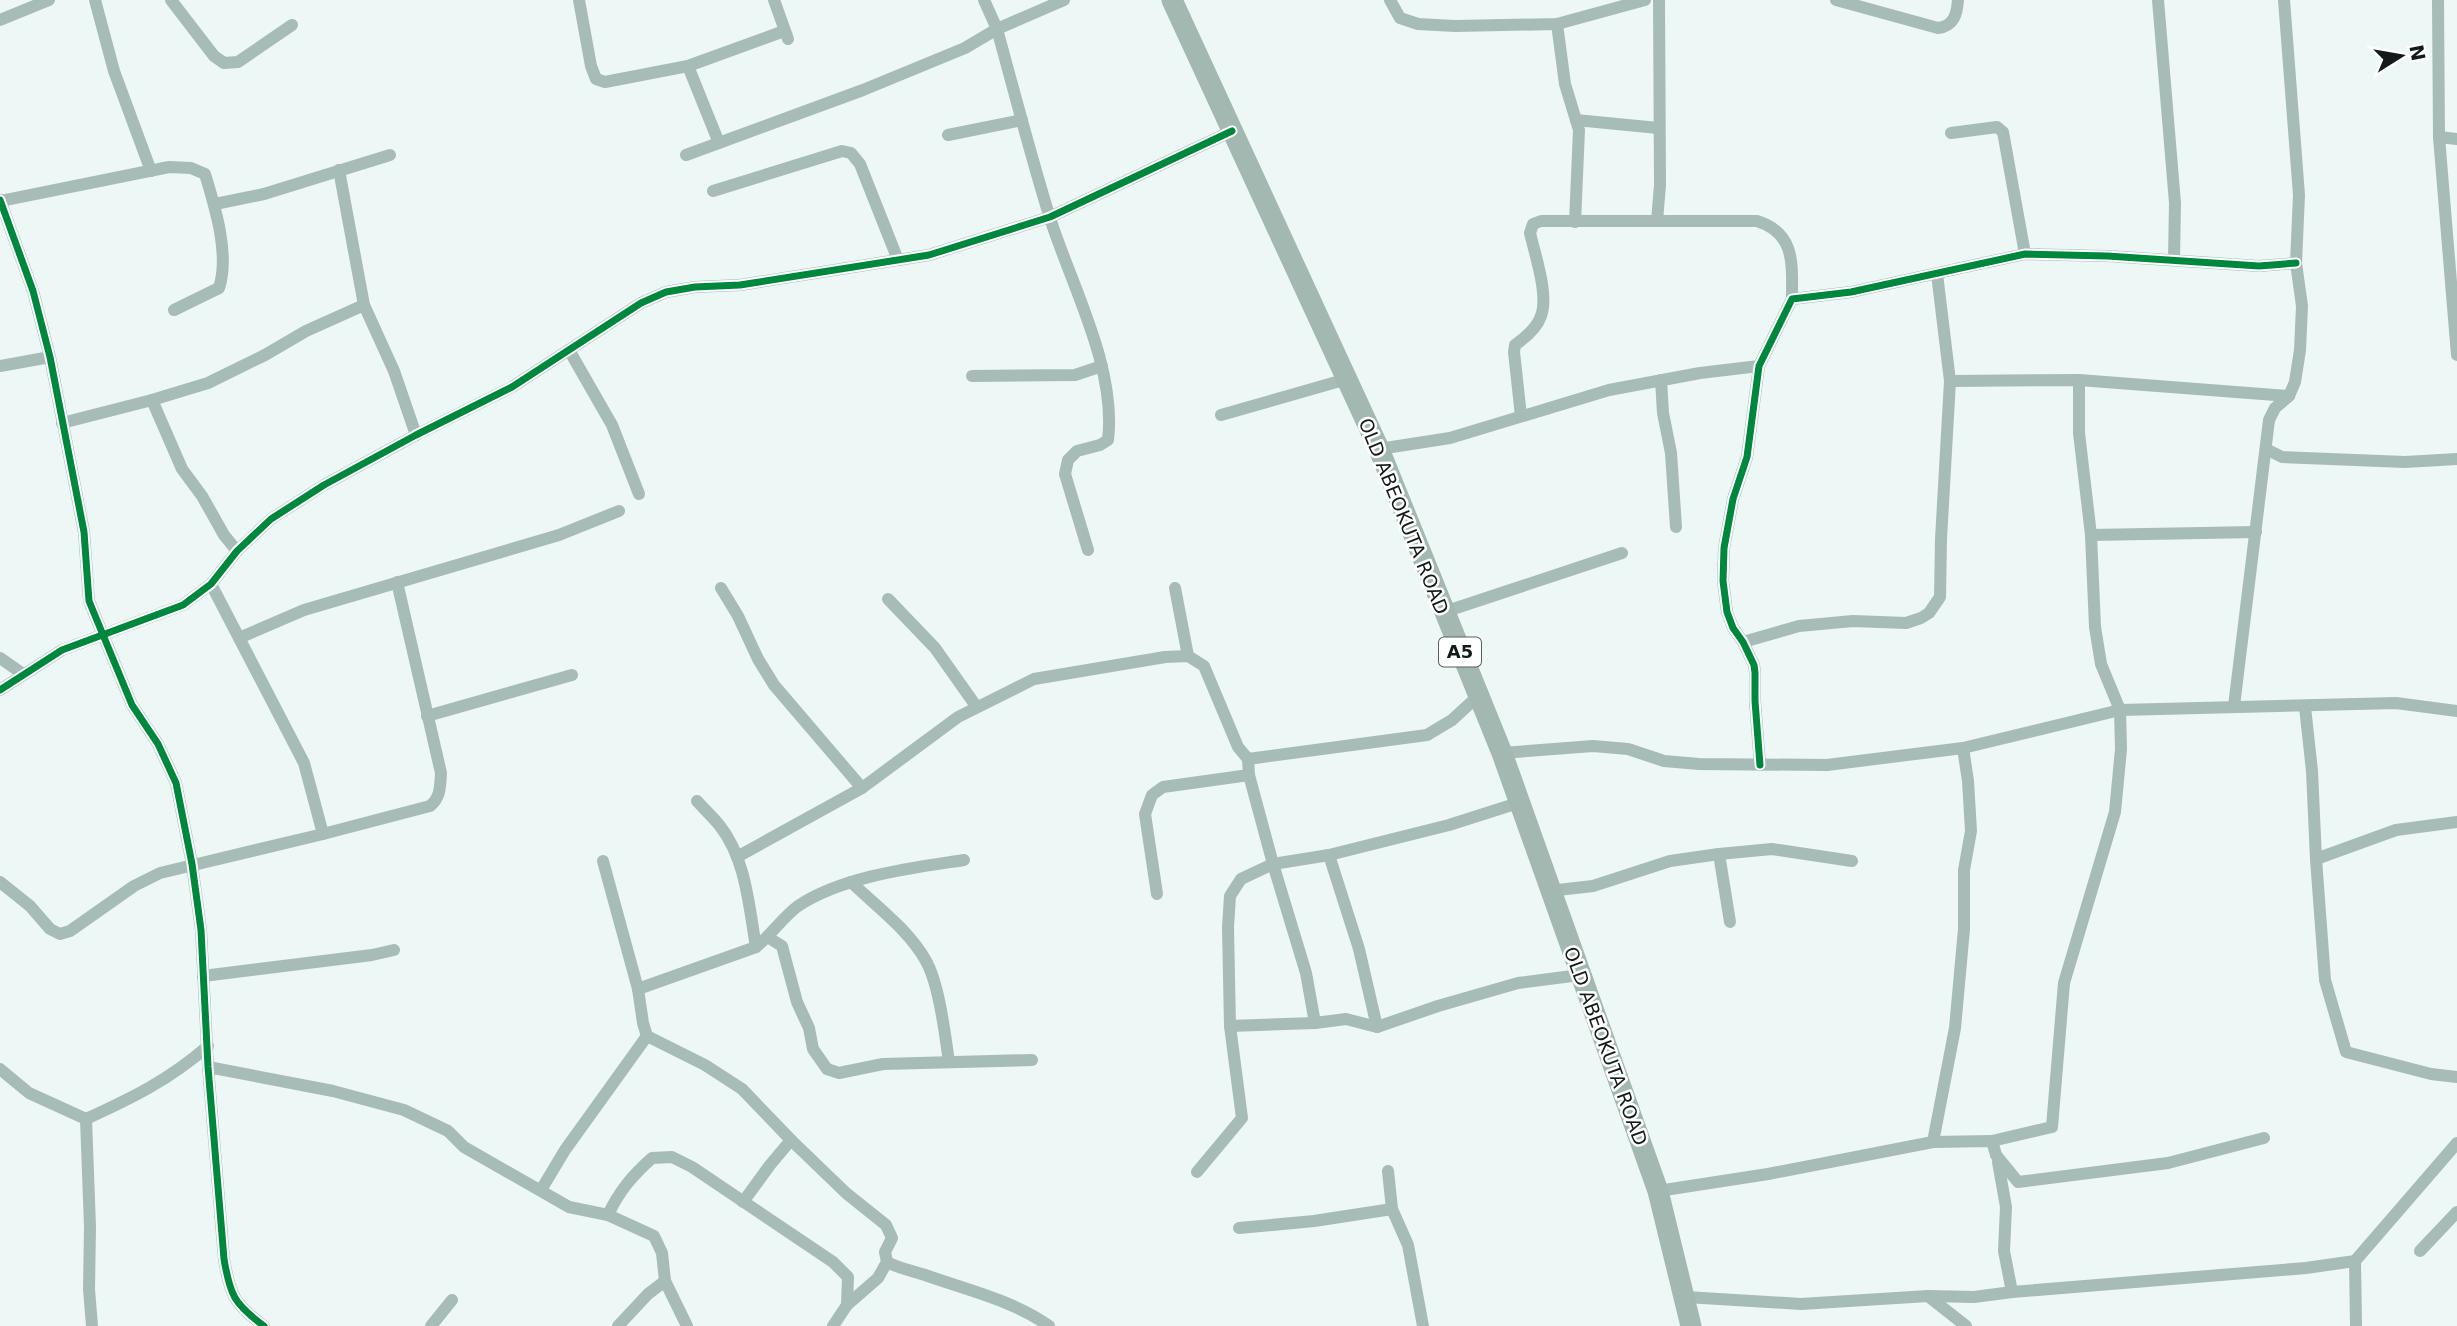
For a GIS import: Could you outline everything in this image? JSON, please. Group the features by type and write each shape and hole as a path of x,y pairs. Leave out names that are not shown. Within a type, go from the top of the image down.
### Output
{"highway":[{"name":"OLD ABEOKUTA ROAD","path":"1172,0 1379,449 1477,697 1502,753 1658,1191 1691,1326"}],"street":[{"path":"0,20 49,0"},
{"path":"95,0 114,71 151,171"},
{"path":"172,0 214,56 224,63 238,62 292,25"},
{"path":"579,0 591,66 596,79 605,82 688,66 786,35 774,0"},
{"path":"984,0 997,29 1050,217 1102,366 1108,440 1100,446 1077,451 1068,460 1065,474 1088,550"},
{"path":"687,155 888,80 965,48 997,29 1064,0"},
{"path":"1390,0 1400,18 1418,24 1455,26 1558,24 1645,0"},
{"path":"1590,0 1590,15"},
{"path":"1657,221 1660,185 1659,0"},
{"path":"1836,0 1938,28 1950,24 1955,17 1958,0"},
{"path":"2158,0 2175,203 2174,260"},
{"path":"2234,706 2269,420 2275,408 2289,396 2295,383 2300,350 2302,306 2296,263 2299,195 2284,0"},
{"path":"2438,0 2439,137 2456,307 2457,355"},
{"path":"1558,24 1565,84 1579,130 1575,222"},
{"path":"688,66 719,143"},
{"path":"948,135 1022,120"},
{"path":"1576,120 1658,128"},
{"path":"1951,133 2001,129 2025,254"},
{"path":"0,690 62,650 183,605 211,584 237,551 271,519 324,485 512,387 641,303 666,292 695,287 753,284 929,255 1050,217 1232,131"},
{"path":"2439,137 2457,139"},
{"path":"713,191 842,151 851,153 860,164 898,260"},
{"path":"215,204 264,194 390,155"},
{"path":"174,310 219,288 223,274 215,204 205,174 191,168 169,167 0,200 33,291 50,356 83,531 89,601 132,705 158,744 176,783 192,864 201,930 208,1067 224,1259 230,1291 245,1312 264,1326"},
{"path":"339,170 364,305 394,371 416,435"},
{"path":"1521,416 1515,345 1526,337 1542,316 1544,298 1530,233 1533,224 1541,221 1757,221 1769,224 1778,231 1792,255 1792,299 1759,366 1747,457 1733,499 1724,548 1723,581 1727,612 1755,673 1760,765"},
{"path":"1792,299 1851,292 2025,254 2259,266 2296,263"},
{"path":"1743,642 1799,626 1853,621 1906,623 1929,613 1940,597 1950,381 1937,274"},
{"path":"62,423 208,383 306,331 364,305"},
{"path":"569,350 612,425 639,494"},
{"path":"0,366 50,356"},
{"path":"972,376 1075,375 1102,366"},
{"path":"1379,449 1450,438 1609,390 1759,366"},
{"path":"1221,415 1347,379"},
{"path":"1661,380 1663,413 1671,453 1676,527"},
{"path":"1950,381 2079,380 2289,396"},
{"path":"1658,1191 1768,1174 1933,1142 1992,1141 2052,1127 2064,983 2115,812 2121,749 2119,710 2101,664 2095,627 2091,535 2079,433 2079,380"},
{"path":"152,400 182,469 237,551"},
{"path":"2266,449 2282,457 2405,462 2457,459"},
{"path":"2264,466 2282,457"},
{"path":"239,638 304,610 559,535 619,511"},
{"path":"2091,535 2256,531"},
{"path":"1444,612 1622,553"},
{"path":"0,882 30,906 50,929 60,933 70,931 142,882 160,873 430,806 436,801 440,791 440,773 397,582"},
{"path":"211,584 304,763 323,834"},
{"path":"1175,588 1188,656"},
{"path":"721,589 774,685 862,788"},
{"path":"888,599 935,648 976,706"},
{"path":"737,857 862,788 976,706 1034,679 1165,657 1188,656 1204,666 1238,747 1248,759 1249,775 1306,973 1315,1023"},
{"path":"0,658 23,674"},
{"path":"428,716 572,675"},
{"path":"1248,759 1427,735 1452,720 1477,697"},
{"path":"1502,753 1593,747 1628,749 1664,761 1699,764 1827,765 1963,748 2119,710 2396,704 2457,711"},
{"path":"2305,707 2312,771 2325,980 2346,1052 2431,1074 2457,1077"},
{"path":"1933,1142 1955,1028 1964,929 1964,870 1971,831 1963,748"},
{"path":"1157,894 1145,814 1152,795 1163,787 1249,775"},
{"path":"697,801 721,827 737,857 748,898 756,947"},
{"path":"1197,1172 1242,1118 1230,1026 1228,927 1230,896 1241,879 1273,863 1329,855 1448,825 1518,803"},
{"path":"2316,859 2396,830 2457,822"},
{"path":"1549,891 1593,886 1670,861 1719,854 1772,849 1852,861"},
{"path":"1719,854 1730,922"},
{"path":"1329,855 1359,948 1377,1027"},
{"path":"638,989 756,947 769,938 796,908 817,895 851,883 964,860"},
{"path":"603,861 648,1036 705,1065 742,1089 846,1193 886,1225 892,1238 885,1252 887,1262 877,1278 847,1305 834,1326"},
{"path":"851,883 908,937 927,962 941,1013 949,1062"},
{"path":"769,938 782,947 797,1002 809,1028 813,1049 827,1069 839,1073 883,1064 1032,1060"},
{"path":"203,976 338,960 394,950"},
{"path":"1230,1026 1315,1023 1346,1019 1377,1027 1518,983 1580,975"},
{"path":"541,1190 565,1150 648,1036"},
{"path":"0,1069 29,1093 86,1119 181,1070 208,1046"},
{"path":"208,1067 334,1091 404,1110 448,1131 464,1147 569,1207 608,1215 654,1236 662,1253 665,1281 687,1326"},
{"path":"86,1119 89,1289 93,1326"},
{"path":"1996,1155 2018,1182 2168,1163 2264,1138"},
{"path":"743,1202 791,1140"},
{"path":"1992,1141 2002,1177 2006,1208 2004,1251 2012,1292"},
{"path":"1686,1297 1801,1304 1928,1296 1973,1297 2306,1268 2355,1261 2457,1143"},
{"path":"608,1215 617,1196 632,1176 652,1158 672,1157 692,1167 833,1262 848,1277 847,1305"},
{"path":"1388,1171 1392,1209 1408,1245 1423,1326"},
{"path":"1239,1227 1314,1221 1392,1209"},
{"path":"2420,1251 2457,1212"},
{"path":"2355,1261 2356,1326"},
{"path":"887,1262 897,1268 996,1299 1049,1326"},
{"path":"618,1326 648,1294 665,1281"},
{"path":"1928,1296 1966,1326"},
{"path":"431,1326 452,1300"}],"cycle path":[{"path":"0,690 62,650 183,605 211,584 237,551 271,519 324,485 512,387 641,303 666,292 695,287 740,285 929,255 1050,217 1232,131"},
{"path":"0,200 33,291 50,357 84,532 89,601 132,705 158,744 176,783 192,864 201,930 208,1067 224,1259 235,1298 264,1326"},
{"path":"1760,765 1754,665 1727,612 1723,581 1724,548 1733,499 1747,457 1759,366 1792,299 1851,292 2025,254 2107,256 2259,266 2296,263"}]}
